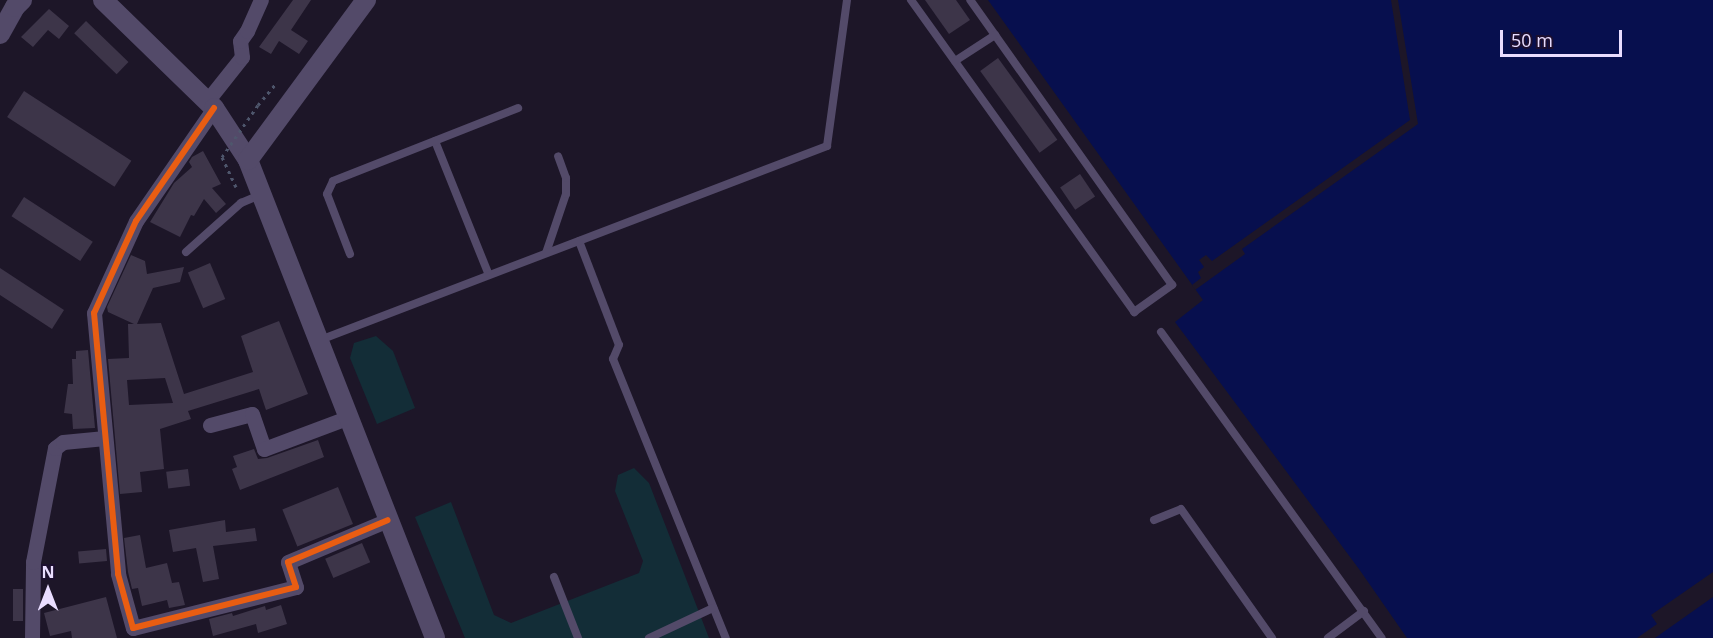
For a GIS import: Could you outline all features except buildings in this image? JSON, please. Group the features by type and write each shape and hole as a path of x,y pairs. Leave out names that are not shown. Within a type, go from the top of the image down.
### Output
{"street":[{"path":"0,34 15,7 22,0"},
{"path":"103,0 211,104 249,160 320,340 347,418 435,638"},
{"path":"261,0 240,41 242,57 136,221 94,313 118,574 133,628 296,587 288,562 388,520"},
{"path":"249,160 366,0"},
{"path":"210,425 252,414 264,449 347,418"},
{"path":"32,638 33,561 55,448 63,442 105,438"}],"lane":[{"path":"320,340 827,146 847,0"},
{"path":"911,0 1134,312 1172,285 970,0"},
{"path":"955,61 995,35"},
{"path":"350,254 327,194 333,181 518,108"},
{"path":"435,141 489,275"},
{"path":"546,254 566,194 566,178 558,156"},
{"path":"186,252 241,203 262,195"},
{"path":"579,241 619,345 613,359 726,638"},
{"path":"1161,332 1382,638"},
{"path":"1154,520 1181,509 1272,638"},
{"path":"554,578 578,638"},
{"path":"649,638 713,608"},
{"path":"1328,638 1364,611"}],"path":[{"path":"236,187 222,157 258,105 275,85"}],"shaded area":[{"path":"988,0 1713,0 1713,638 1407,638 1359,569 1175,322 1203,300"},
{"path":"376,336 393,351 415,408 377,424 350,358 354,343"},
{"path":"634,468 649,483 709,638 465,638 415,517 451,502 494,615 511,623 639,573 643,561 615,491 618,475"}],"pier":[{"path":"1391,0 1398,0 1418,124 1242,249 1245,254 1195,290 1192,285 1201,278 1198,272 1204,267 1199,260 1206,255 1212,261 1410,120"},
{"path":"1713,572 1713,597 1655,638 1637,638 1657,624 1651,615"}],"cycle path":[{"path":"214,108 136,221 94,313 118,574 133,628 296,587 288,562 388,520"}]}
